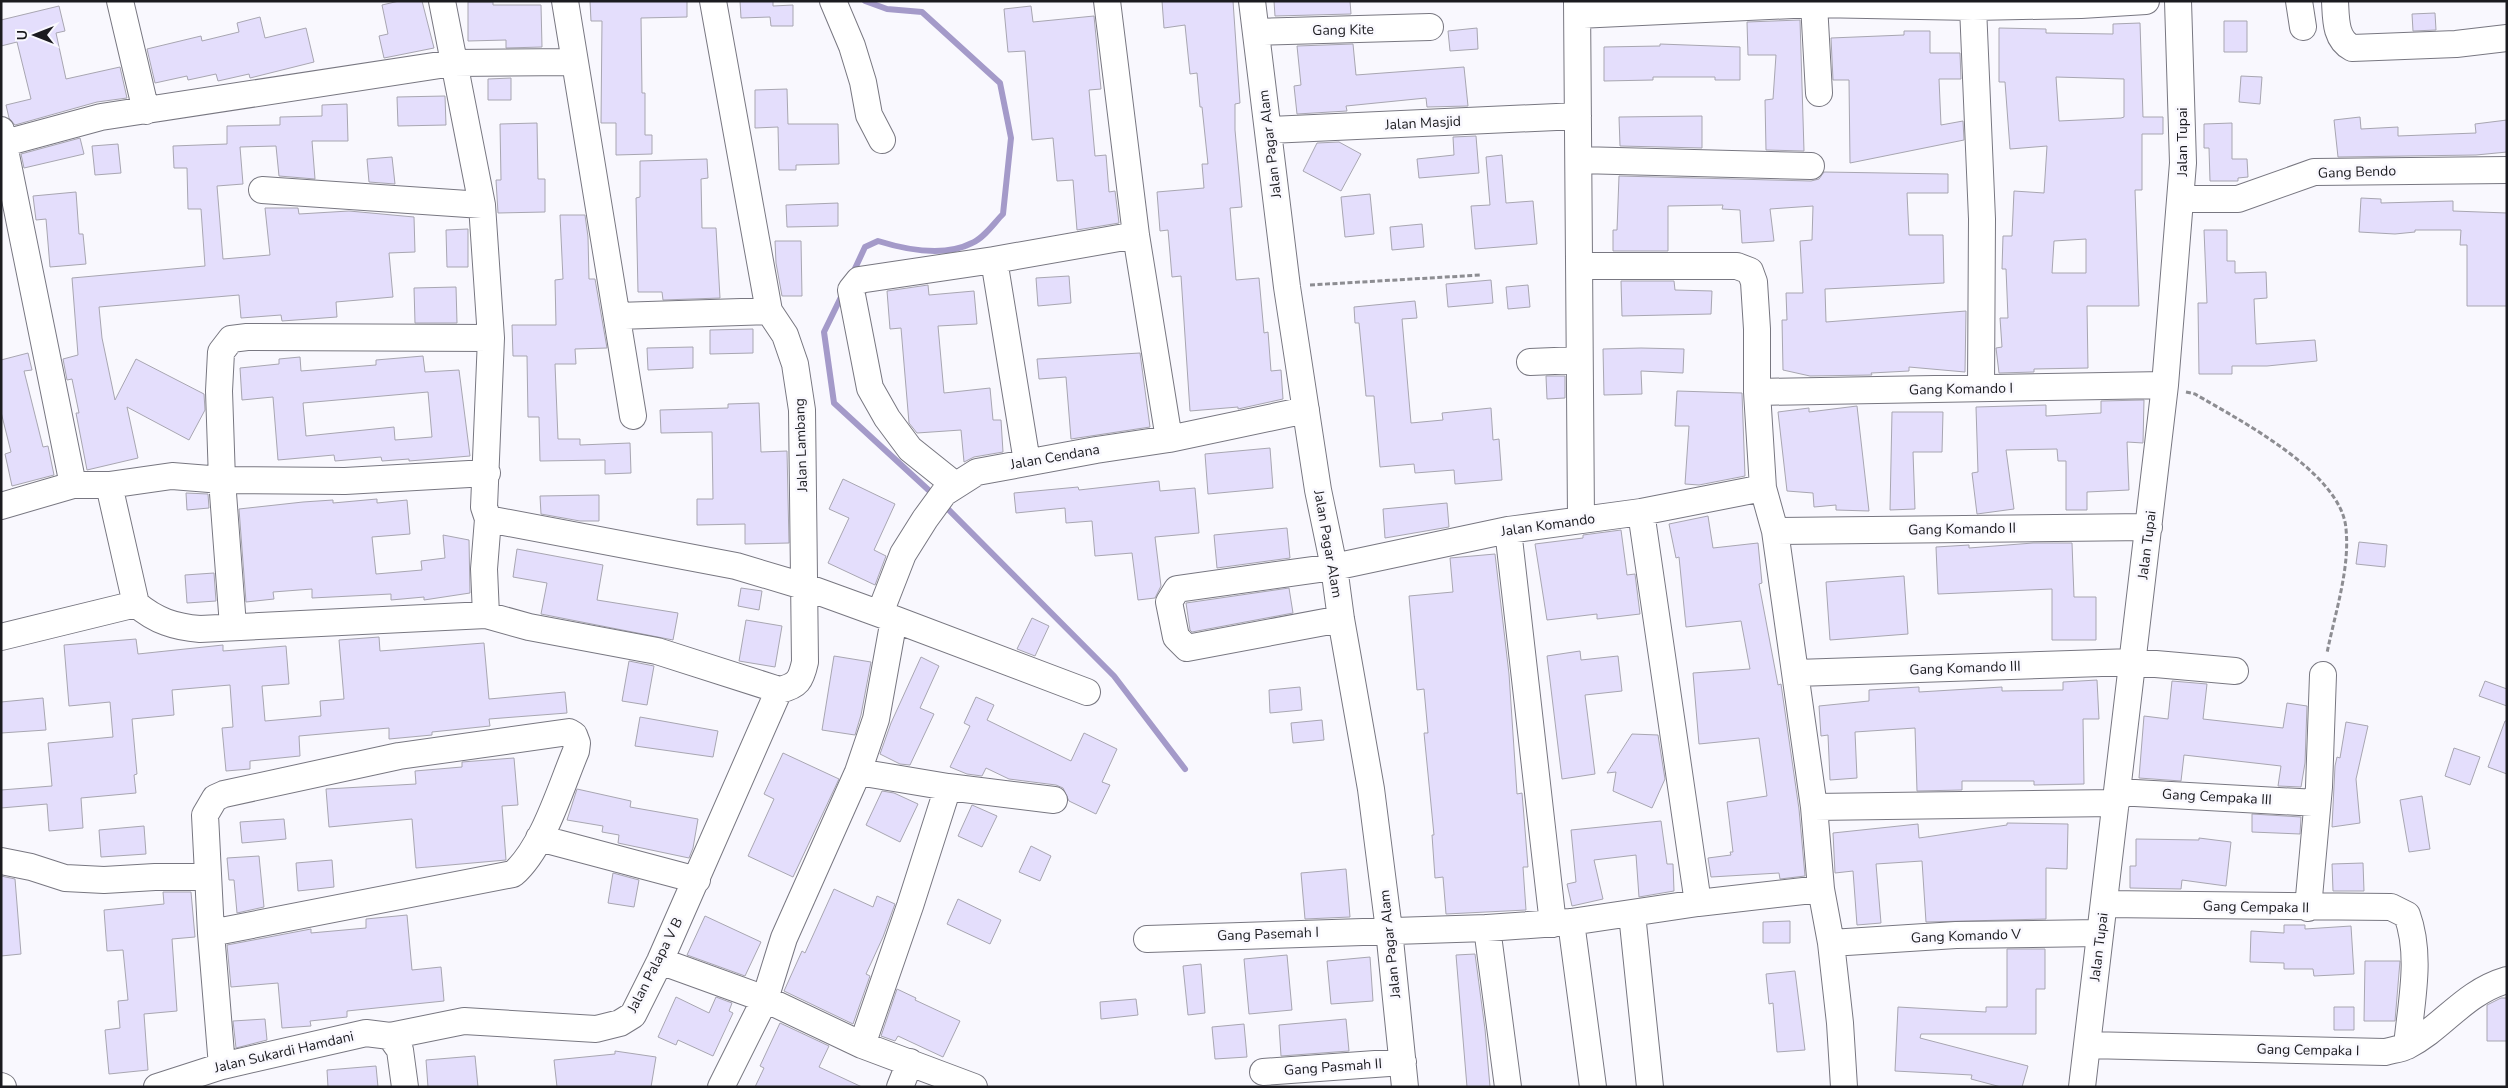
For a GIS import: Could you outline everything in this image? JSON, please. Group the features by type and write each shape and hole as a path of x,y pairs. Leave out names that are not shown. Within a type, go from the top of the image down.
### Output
{"street":[{"path":"120,1 146,111"},
{"path":"442,1 482,205 491,338 487,473 484,507 488,519 484,570 486,615"},
{"path":"565,1 633,416"},
{"path":"617,316 769,311 713,1"},
{"path":"833,1 852,46 863,82 869,115 882,140"},
{"path":"1107,1 1136,235 1169,440"},
{"name":"Jalan Pagar Alam","path":"1252,1 1287,287 1318,490 1334,567 1341,619 1371,788 1389,930 1404,1074"},
{"path":"1581,520 1577,8 1824,3 1945,3 1973,7 2146,1"},
{"name":"Jalan Tupai","path":"2082,1087 2165,385 2183,163 2178,1"},
{"path":"2299,1 2303,27"},
{"path":"2334,1 2340,37 2344,43 2352,48 2456,44 2507,38"},
{"path":"1819,93 1824,3"},
{"path":"1973,7 1982,219 1981,388"},
{"name":"Gang Kite","path":"1256,32 1430,28"},
{"path":"73,485 3,137 102,117 453,63 575,62"},
{"name":"Jalan Masjid","path":"1269,130 1578,116"},
{"path":"1579,160 1811,166"},
{"name":"Gang Bendo","path":"2181,199 2238,199 2314,172 2507,170"},
{"path":"262,190 482,205"},
{"path":"949,489 910,449 887,418 870,388 851,290 859,280 994,260 1136,235"},
{"path":"994,260 1027,462"},
{"path":"1579,266 1737,266 1750,271 1754,282 1757,320 1757,392 1763,488 1775,531 1814,806 1821,888 1831,943 1840,1023 1844,1087"},
{"name":"Jalan Lambang","path":"769,311 785,335 795,364 802,410 803,586 806,662 801,679 790,688 779,690"},
{"path":"233,626 222,480 219,391 221,352 231,340 247,337 491,338"},
{"path":"1530,362 1579,360"},
{"name":"Gang Komando I","path":"1757,392 2165,385"},
{"name":"Jalan Cendana","path":"721,1087 765,1000 784,938 858,772 876,719 887,616 904,554 925,519 949,489 977,472 1027,462 1169,440 1306,410"},
{"path":"1,506 73,485 108,485 172,476 222,480 345,481 487,473"},
{"path":"108,485 136,604 149,615 175,626 200,629 486,615 529,627 657,652 779,690"},
{"name":"Jalan Komando","path":"1341,619 1187,648 1176,637 1169,602 1177,589 1334,567 1508,530 1641,512 1763,488"},
{"path":"1641,512 1698,903"},
{"path":"488,519 736,566 803,586 887,616 1087,692"},
{"name":"Gang Komando II","path":"1775,531 2149,527"},
{"path":"1508,530 1562,923 1593,1087"},
{"path":"1,637 136,604"},
{"name":"Gang Komando III","path":"1796,673 2133,662 2235,671"},
{"path":"2308,908 2318,803 2323,676"},
{"name":"Jalan Palapa V B","path":"390,1036 464,1021 596,1029 620,1024 633,1015 660,961 779,690"},
{"path":"211,933 512,874 530,856 539,838 576,752 574,735 569,732 399,756 224,794 215,798 206,815 211,933 222,1066"},
{"path":"858,772 948,788 1054,800"},
{"path":"862,1045 948,788"},
{"name":"Gang Cempaka III","path":"1814,806 2117,798 2318,803"},
{"path":"539,838 696,880"},
{"path":"1,861 31,867 65,878 104,880 155,876 208,877"},
{"name":"Gang Pasemah I","path":"1147,939 1487,928 1562,923 1698,903 1821,888"},
{"name":"Gang Cempaka II","path":"2104,904 2308,908 2391,907 2407,915 2413,932 2414,972 2407,1046"},
{"path":"1632,914 1650,1087"},
{"path":"1487,928 1508,1087"},
{"name":"Gang Komando V","path":"1831,943 1956,935 2100,933"},
{"path":"660,961 765,1000 862,1045 974,1087"},
{"name":"Gang Cempaka I","path":"2087,1045 2385,1052 2407,1046 2428,1032 2464,1000 2507,980"},
{"name":"Jalan Sukardi Hamdani","path":"157,1087 222,1066 366,1033 390,1036"},
{"path":"390,1036 400,1050 404,1087"},
{"path":"900,1087 910,1062"},
{"name":"Gang Pasmah II","path":"1263,1072 1404,1074"}],"path":[{"path":"1287,287 1480,275"},
{"path":"2165,385 2195,394 2258,430 2325,483 2339,503 2346,527 2346,554 2323,676"}],"building":[{"path":"399,1 422,1 434,48 384,58 379,36 388,34 382,5"},
{"path":"590,1 687,1 687,17 641,18 642,93 645,93 645,135 652,135 652,154 616,155 616,123 601,123 602,21 591,21"},
{"path":"740,1 773,1 773,6 793,5 793,26 771,26 770,17 741,18"},
{"path":"1162,1 1233,1 1240,103 1235,104 1235,130 1242,207 1230,208 1236,280 1259,278 1264,333 1268,332 1271,371 1281,370 1283,399 1238,409 1238,407 1190,411 1181,276 1172,277 1168,230 1160,231 1157,192 1204,188 1202,164 1208,164 1197,73 1190,74 1185,25 1164,28"},
{"path":"1274,1 1350,1 1351,14 1275,16"},
{"path":"468,2 493,2 493,5 541,5 542,47 506,48 506,40 468,41"},
{"path":"59,6 65,31 56,33 66,79 120,67 127,98 97,102 15,125 9,118 6,105 31,99 17,42 1,46 1,20"},
{"path":"1031,6 1033,22 1094,16 1101,89 1089,90 1095,156 1106,155 1109,192 1115,191 1119,223 1077,230 1073,180 1057,181 1053,138 1032,140 1025,51 1008,52 1004,9"},
{"path":"2435,13 2436,30 2413,31 2412,14"},
{"path":"260,17 265,38 306,28 314,62 250,78 249,74 218,81 216,74 188,80 187,76 155,83 147,49 201,36 202,41 239,32 237,23"},
{"path":"1800,20 1804,151 1766,150 1765,100 1773,99 1776,55 1748,55 1747,22"},
{"path":"2224,21 2247,21 2247,52 2224,52"},
{"path":"2140,23 2143,117 2163,117 2163,134 2142,134 2142,190 2135,190 2139,306 2087,306 2088,368 2034,369 2034,372 1999,373 1996,348 2002,347 2000,318 2008,318 2006,269 2002,269 2003,236 2012,236 2014,191 2044,193 2047,146 2010,149 2005,82 1999,82 1999,28 2046,29 2046,33 2113,34 2113,24","holes":["2056,77 2124,79 2124,117 2059,121","2086,239 2086,273 2052,273 2054,241"]},
{"path":"1477,28 1478,49 1450,51 1448,31"},
{"path":"1904,31 1930,31 1930,53 1960,53 1961,79 1939,79 1941,125 1963,121 1964,140 1850,163 1849,80 1833,80 1831,38 1904,35"},
{"path":"1353,44 1356,75 1464,67 1468,106 1427,107 1426,98 1346,106 1347,111 1297,114 1294,86 1301,85 1297,46"},
{"path":"1660,44 1740,47 1740,80 1715,80 1715,77 1653,77 1653,80 1604,81 1604,47 1660,46"},
{"path":"2241,76 2262,77 2260,104 2239,102"},
{"path":"511,78 511,100 488,100 488,79"},
{"path":"787,89 788,124 838,124 839,164 796,165 796,170 779,170 778,127 755,128 755,90"},
{"path":"445,96 446,125 398,126 397,97"},
{"path":"347,104 348,141 312,141 315,179 279,176 276,146 240,147 243,184 217,186 223,259 270,255 265,208 298,208 299,214 349,211 414,217 415,252 389,253 393,297 336,302 337,317 282,321 281,315 241,318 239,295 99,307 102,338 115,400 136,359 204,394 205,410 189,440 127,407 138,458 87,470 76,413 79,413 72,379 67,380 63,359 78,355 72,278 205,266 201,209 188,209 187,168 174,168 173,146 227,144 227,126 280,125 280,117 322,116 322,105"},
{"path":"1702,116 1702,148 1620,146 1619,117"},
{"path":"2360,117 2361,129 2398,127 2398,136 2476,133 2475,124 2507,120 2507,152 2476,155 2338,157 2334,120"},
{"path":"537,123 538,179 545,179 545,212 498,213 496,180 501,180 500,124"},
{"path":"2232,123 2232,159 2247,159 2248,177 2238,178 2238,181 2210,181 2209,148 2204,148 2204,124"},
{"path":"1476,136 1479,173 1419,178 1417,159 1454,155 1453,137"},
{"path":"80,138 84,154 24,168 21,154"},
{"path":"1339,142 1361,154 1341,191 1303,171 1317,143"},
{"path":"118,144 121,173 95,175 92,146"},
{"path":"1502,155 1506,203 1533,201 1537,244 1475,249 1471,206 1490,205 1486,157"},
{"path":"392,157 395,184 369,182 367,159"},
{"path":"707,159 708,178 701,179 702,228 716,228 720,298 663,300 662,292 638,292 636,198 640,197 640,161"},
{"path":"1824,172 1948,174 1948,193 1907,193 1909,235 1943,235 1944,283 1825,289 1826,322 1966,311 1965,372 1909,367 1909,371 1871,373 1872,375 1810,376 1783,370 1782,320 1787,320 1786,293 1803,293 1800,241 1812,240 1813,206 1770,209 1774,241 1742,243 1740,210 1722,209 1723,205 1668,206 1668,251 1613,251 1613,230 1617,230 1619,176 1811,181 1819,179"},
{"path":"76,192 79,234 83,234 86,264 50,267 46,219 36,220 33,196"},
{"path":"1370,194 1374,234 1345,237 1341,197"},
{"path":"2361,198 2381,199 2381,203 2453,201 2453,211 2507,213 2507,306 2467,306 2467,245 2460,245 2461,230 2415,230 2415,232 2395,234 2359,232"},
{"path":"838,203 838,226 787,227 786,205"},
{"path":"560,215 585,215 588,237 589,279 595,279 607,348 575,349 576,364 555,364 558,439 580,439 580,445 630,443 631,473 605,474 605,460 540,461 539,417 528,417 527,356 513,356 512,325 556,325 555,280 563,279"},
{"path":"1422,224 1424,247 1392,250 1390,227"},
{"path":"468,229 468,267 447,267 446,230"},
{"path":"2204,230 2227,230 2227,261 2235,261 2235,273 2266,272 2267,298 2254,299 2256,344 2315,340 2317,361 2267,366 2232,366 2232,374 2199,374 2198,303 2207,303"},
{"path":"775,241 801,241 802,296 782,296 776,263"},
{"path":"1069,276 1071,303 1038,306 1036,278"},
{"path":"1491,280 1493,303 1448,307 1446,284"},
{"path":"1621,281 1674,281 1675,290 1712,291 1711,314 1622,316"},
{"path":"928,285 929,295 974,291 977,324 938,326 944,393 990,388 993,420 1001,420 1003,452 974,457 964,462 961,430 917,433 909,423 901,328 890,329 887,291"},
{"path":"1528,285 1530,307 1508,309 1506,287"},
{"path":"456,287 457,323 415,323 414,288"},
{"path":"1415,301 1417,318 1402,319 1411,423 1443,420 1442,413 1491,408 1493,440 1499,439 1502,480 1455,484 1454,470 1415,473 1414,464 1380,467 1374,396 1366,396 1359,323 1355,323 1354,307"},
{"path":"753,329 753,353 710,354 710,330"},
{"path":"693,347 693,368 648,370 647,348"},
{"path":"1603,349 1684,349 1683,373 1641,371 1642,394 1604,395"},
{"path":"28,353 32,370 24,371 43,447 48,446 54,475 12,486 5,454 11,452 1,412 1,360"},
{"path":"1140,353 1150,427 1071,439 1066,377 1039,379 1037,359"},
{"path":"423,356 425,372 459,370 470,456 409,461 409,459 382,461 381,457 335,461 334,455 278,460 273,397 242,400 240,368 279,364 279,359 300,357 301,371 376,365 376,360","holes":["428,392 432,437 395,440 394,427 306,436 303,403"]},
{"path":"1546,376 1565,376 1565,398 1547,399"},
{"path":"1677,391 1742,393 1745,476 1699,485 1685,484 1689,426 1675,426"},
{"path":"2144,400 2143,443 2127,442 2129,490 2087,492 2087,510 2066,510 2066,461 2058,461 2057,449 2006,450 2014,509 1977,514 1972,473 1978,472 1976,407 2046,405 2046,416 2101,413 2101,401"},
{"path":"759,403 761,452 787,451 789,543 745,544 745,524 697,525 697,499 713,499 712,432 661,433 660,410 728,408 728,404"},
{"path":"1857,406 1869,511 1836,510 1836,505 1814,507 1813,493 1787,491 1778,412 1809,408 1809,412"},
{"path":"1892,412 1943,412 1942,452 1913,452 1915,509 1890,510"},
{"path":"1270,448 1273,488 1208,494 1205,454"},
{"path":"843,479 895,504 874,550 886,556 875,585 828,563 849,518 829,509"},
{"path":"1159,481 1160,491 1195,488 1199,533 1155,537 1161,586 1155,598 1138,600 1132,553 1095,556 1092,521 1066,523 1065,508 1016,513 1014,493 1078,487 1079,490"},
{"path":"186,493 208,494 209,508 187,510"},
{"path":"599,495 599,521 580,521 541,514 540,496"},
{"path":"377,499 377,503 407,500 410,534 372,537 376,574 422,570 421,561 445,558 443,535 469,540 470,593 424,600 424,597 391,600 391,594 312,598 312,589 273,592 274,599 246,602 239,509 303,502 333,500 333,503"},
{"path":"1447,503 1449,527 1385,538 1383,509"},
{"path":"1708,516 1713,548 1758,543 1762,583 1759,584 1778,685 1781,684 1799,809 1805,876 1780,879 1779,873 1711,877 1708,858 1731,855 1730,852 1733,852 1727,802 1767,796 1759,738 1699,744 1693,673 1750,669 1741,621 1686,627 1679,557 1676,558 1669,524"},
{"path":"1287,528 1290,558 1217,568 1214,535"},
{"path":"1621,530 1627,575 1635,574 1640,614 1597,619 1597,614 1547,620 1535,544 1583,538 1583,535"},
{"path":"2359,542 2387,545 2385,567 2356,564"},
{"path":"2033,543 2072,543 2074,597 2096,597 2096,640 2052,640 2052,589 1938,594 1936,547 1969,545 1969,548"},
{"path":"517,549 603,565 597,600 678,613 673,640 541,614 547,583 513,577"},
{"path":"1495,554 1509,674 1517,794 1522,793 1528,867 1523,867 1526,910 1446,914 1443,877 1435,878 1432,835 1434,835 1424,733 1428,733 1424,689 1417,690 1409,596 1453,592 1450,558"},
{"path":"214,573 216,601 187,603 185,575"},
{"path":"1904,576 1908,634 1830,640 1826,582"},
{"path":"741,588 762,591 759,610 738,606"},
{"path":"1289,588 1293,613 1192,632 1190,630 1186,603"},
{"path":"1032,618 1049,626 1035,656 1017,649"},
{"path":"746,620 782,626 775,667 739,661"},
{"path":"379,637 380,651 484,643 489,699 565,692 567,713 489,719 490,726 432,732 432,735 389,739 389,728 299,736 300,756 250,761 250,769 226,771 222,728 233,727 230,685 172,690 174,715 132,719 137,774 134,775 136,793 81,798 83,828 49,831 47,804 1,808 1,790 52,786 48,743 113,737 110,702 69,706 64,645 136,639 138,654 223,645 223,651 286,646 289,684 262,686 265,721 321,716 320,701 344,699 339,640"},
{"path":"1580,651 1581,660 1618,656 1622,691 1585,695 1595,774 1562,779 1547,656"},
{"path":"834,656 871,662 861,715 855,735 822,730"},
{"path":"921,657 939,666 920,708 934,714 910,765 900,764 880,754 891,723"},
{"path":"629,661 654,666 647,705 622,701"},
{"path":"2097,680 2099,719 2083,719 2084,784 2034,785 2034,781 1962,781 1962,790 1917,791 1915,728 1855,732 1857,778 1830,780 1828,735 1821,736 1819,706 1869,701 1869,690 1919,687 1919,692 2002,687 2002,691 2063,690 2063,682"},
{"path":"2172,681 2207,684 2203,719 2283,728 2287,703 2307,706 2305,763 2301,787 2278,786 2281,766 2184,755 2181,781 2139,778 2144,716 2168,719"},
{"path":"2485,681 2507,689 2507,706 2479,696"},
{"path":"1300,687 1302,710 1270,713 1269,690"},
{"path":"976,697 994,705 987,720 1071,761 1084,733 1117,749 1102,782 1110,785 1096,814 1069,801 1063,788 1056,785 1009,779 986,768 982,776 967,774 950,767 970,726 964,723"},
{"path":"43,698 46,730 1,733 1,702"},
{"path":"640,717 718,731 713,757 635,746"},
{"path":"1322,720 1324,740 1293,743 1291,723"},
{"path":"2505,721 2507,721 2507,774 2488,767"},
{"path":"2346,722 2368,726 2356,779 2360,823 2332,827 2335,766 2337,757 2340,758"},
{"path":"1632,734 1658,735 1665,779 1652,808 1613,791 1616,772 1607,773"},
{"path":"2454,748 2480,757 2470,785 2445,776"},
{"path":"783,753 839,779 793,877 748,856 774,799 764,794"},
{"path":"514,758 518,805 502,806 506,860 416,868 412,819 329,827 326,789 416,784 415,771 462,767 462,762"},
{"path":"577,789 631,801 630,807 698,819 693,848 689,858 618,843 619,835 602,832 603,826 567,820"},
{"path":"882,791 894,793 918,804 900,842 866,825"},
{"path":"2422,796 2430,849 2409,852 2400,800"},
{"path":"972,805 997,816 982,847 958,836"},
{"path":"2252,814 2301,817 2300,834 2252,832"},
{"path":"284,819 286,839 242,843 240,822"},
{"path":"1661,821 1667,864 1673,864 1674,891 1639,897 1636,855 1594,860 1603,899 1572,906 1567,884 1576,882 1571,830"},
{"path":"2007,823 2068,824 2067,869 2046,868 2046,919 1926,922 1922,861 1876,864 1881,923 1857,925 1853,871 1835,873 1833,833 1918,824 1919,838 2007,825"},
{"path":"144,826 146,854 101,857 99,830"},
{"path":"2199,838 2231,842 2226,886 2182,880 2181,889 2130,888 2130,866 2136,866 2136,839 2199,840"},
{"path":"1031,846 1051,856 1040,881 1019,872"},
{"path":"259,856 264,907 237,913 234,880 229,880 227,858"},
{"path":"332,860 334,887 298,891 296,863"},
{"path":"2363,863 2364,891 2333,891 2332,864"},
{"path":"1346,869 1350,917 1305,919 1301,873"},
{"path":"613,873 639,880 634,907 608,903"},
{"path":"1,876 15,879 21,954 1,956"},
{"path":"834,889 873,907 877,896 895,904 883,937 866,974 870,976 853,1024 784,991 802,951 805,953"},
{"path":"163,892 191,892 195,937 172,939 177,1011 144,1014 148,1070 109,1074 105,1030 120,1028 118,1001 128,1000 123,950 107,951 104,910 164,904"},
{"path":"958,899 1001,920 990,944 947,924"},
{"path":"407,915 412,970 441,967 444,1001 347,1011 347,1017 310,1021 311,1026 282,1028 278,983 231,987 227,945 311,929 311,933 366,928 366,919"},
{"path":"705,916 761,942 745,976 687,955"},
{"path":"1790,921 1790,943 1763,943 1763,922"},
{"path":"2284,925 2305,925 2305,929 2351,926 2354,974 2314,976 2313,969 2284,969 2284,963 2250,962 2251,931 2284,933"},
{"path":"2007,949 2045,949 2045,989 2036,989 2036,1034 1921,1034 1920,1038 2028,1066 2022,1087 2001,1087 1971,1079 1972,1075 1895,1071 1898,1007 1986,1012 1986,1007 2007,1007"},
{"path":"1475,954 1485,1029 1490,1087 1467,1087 1456,955"},
{"path":"1287,955 1292,1010 1249,1014 1244,959"},
{"path":"1370,957 1373,1001 1331,1004 1327,961"},
{"path":"2365,961 2400,961 2395,1021 2364,1021"},
{"path":"1201,964 1205,1013 1188,1015 1183,966"},
{"path":"1795,971 1805,1050 1777,1052 1773,1003 1769,1004 1766,974"},
{"path":"897,989 916,998 915,1000 960,1021 943,1057 898,1036 895,1041 881,1036"},
{"path":"676,997 709,1013 716,997 732,1003 729,1011 733,1013 713,1056 678,1040 676,1045 658,1037"},
{"path":"2501,998 2507,998 2507,1041 2487,1041 2487,1005"},
{"path":"1136,999 1138,1015 1101,1019 1100,1002"},
{"path":"2334,1007 2354,1007 2354,1030 2334,1030"},
{"path":"265,1019 267,1040 236,1048 233,1021"},
{"path":"1346,1019 1349,1051 1281,1056 1279,1025"},
{"path":"780,1023 829,1046 819,1067 862,1087 755,1087 764,1068 760,1066"},
{"path":"1244,1024 1247,1057 1215,1059 1212,1027"},
{"path":"615,1051 656,1057 651,1087 557,1087 554,1060 615,1054"},
{"path":"475,1056 478,1087 428,1087 426,1060"},
{"path":"376,1066 378,1087 328,1087 327,1070"}],"waterway":[{"path":"852,275 865,247 878,241 901,247 938,251 961,247 981,238 1003,214 1011,138 1000,83 922,12 887,9 865,1"},
{"path":"843,293 824,332 834,403 935,496"},
{"path":"942,503 1114,676 1185,769"}]}
